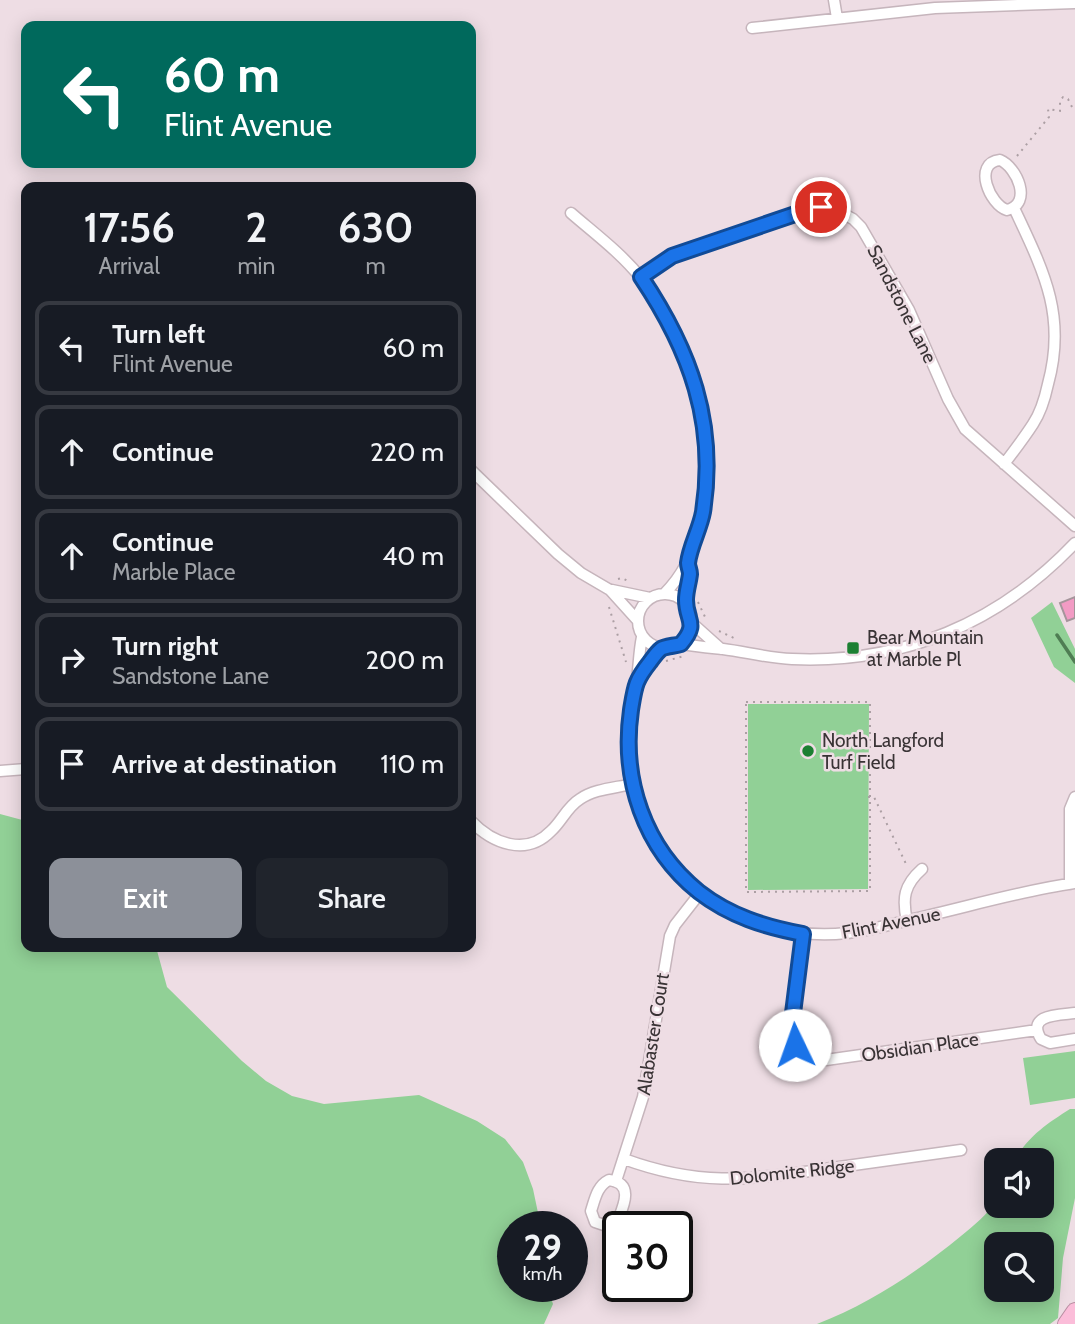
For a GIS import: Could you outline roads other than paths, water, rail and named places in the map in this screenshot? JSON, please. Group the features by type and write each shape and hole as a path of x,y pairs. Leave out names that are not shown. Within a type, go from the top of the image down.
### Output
{"highway":[{"path":"1066,1324 1075,1311"}],"street":[{"path":"834,0 837,18"},
{"path":"752,28 934,8 1075,3"},
{"path":"993,161 1006,163 1010,167 1021,192 1019,204 1014,208 1007,210 996,203 985,179 984,172 993,161"},
{"name":"Sandstone Lane","path":"641,277 672,256 810,209 821,207 841,212 861,227 874,247 909,310 964,429 1075,526"},
{"path":"1004,464 1034,423 1044,401 1052,372 1056,332 1047,281 1014,208"},
{"path":"571,213 641,277 669,321 693,375 702,411 706,452 702,515 688,564 664,594 650,598 608,595"},
{"path":"476,475 568,563 638,621"},
{"path":"650,598 639,613 638,621 642,636 650,644 662,648 681,644 772,658 820,660 872,655 921,643 970,624 1001,606 1045,573 1075,543"},
{"path":"688,564 690,573 686,603 692,623 720,649"},
{"path":"664,594 686,603"},
{"path":"681,644 692,623"},
{"name":"Flint Avenue","path":"642,636 633,674 629,722 629,766 632,784 642,815 657,845 679,873 700,893 749,921 803,934 846,934 1072,883"},
{"name":"Flint Avenue","path":"633,674 662,648"},
{"path":"0,771 21,769"},
{"path":"476,825 495,840 509,845 525,845 552,831 567,809 585,796 632,784"},
{"path":"1072,883 1070,809 1075,797"},
{"path":"907,921 904,894 917,873"},
{"name":"Alabaster Court","path":"617,1181 643,1097 670,936 675,925 700,893"},
{"name":"Obsidian Place","path":"803,934 792,1028 795,1045 807,1059 826,1060 1037,1030"},
{"name":"Obsidian Place","path":"1075,1013 1046,1016 1039,1022 1037,1030 1041,1039 1049,1043 1075,1039"},
{"name":"Dolomite Ridge","path":"625,1158 663,1172 688,1177 738,1180 961,1150"}],"waterway":[{"path":"1057,635 1075,662"}],"place":[{"name":"Bear Mountain at Marble Pl","path":"853,648"},
{"name":"North Langford Turf Field","path":"808,751"}]}
